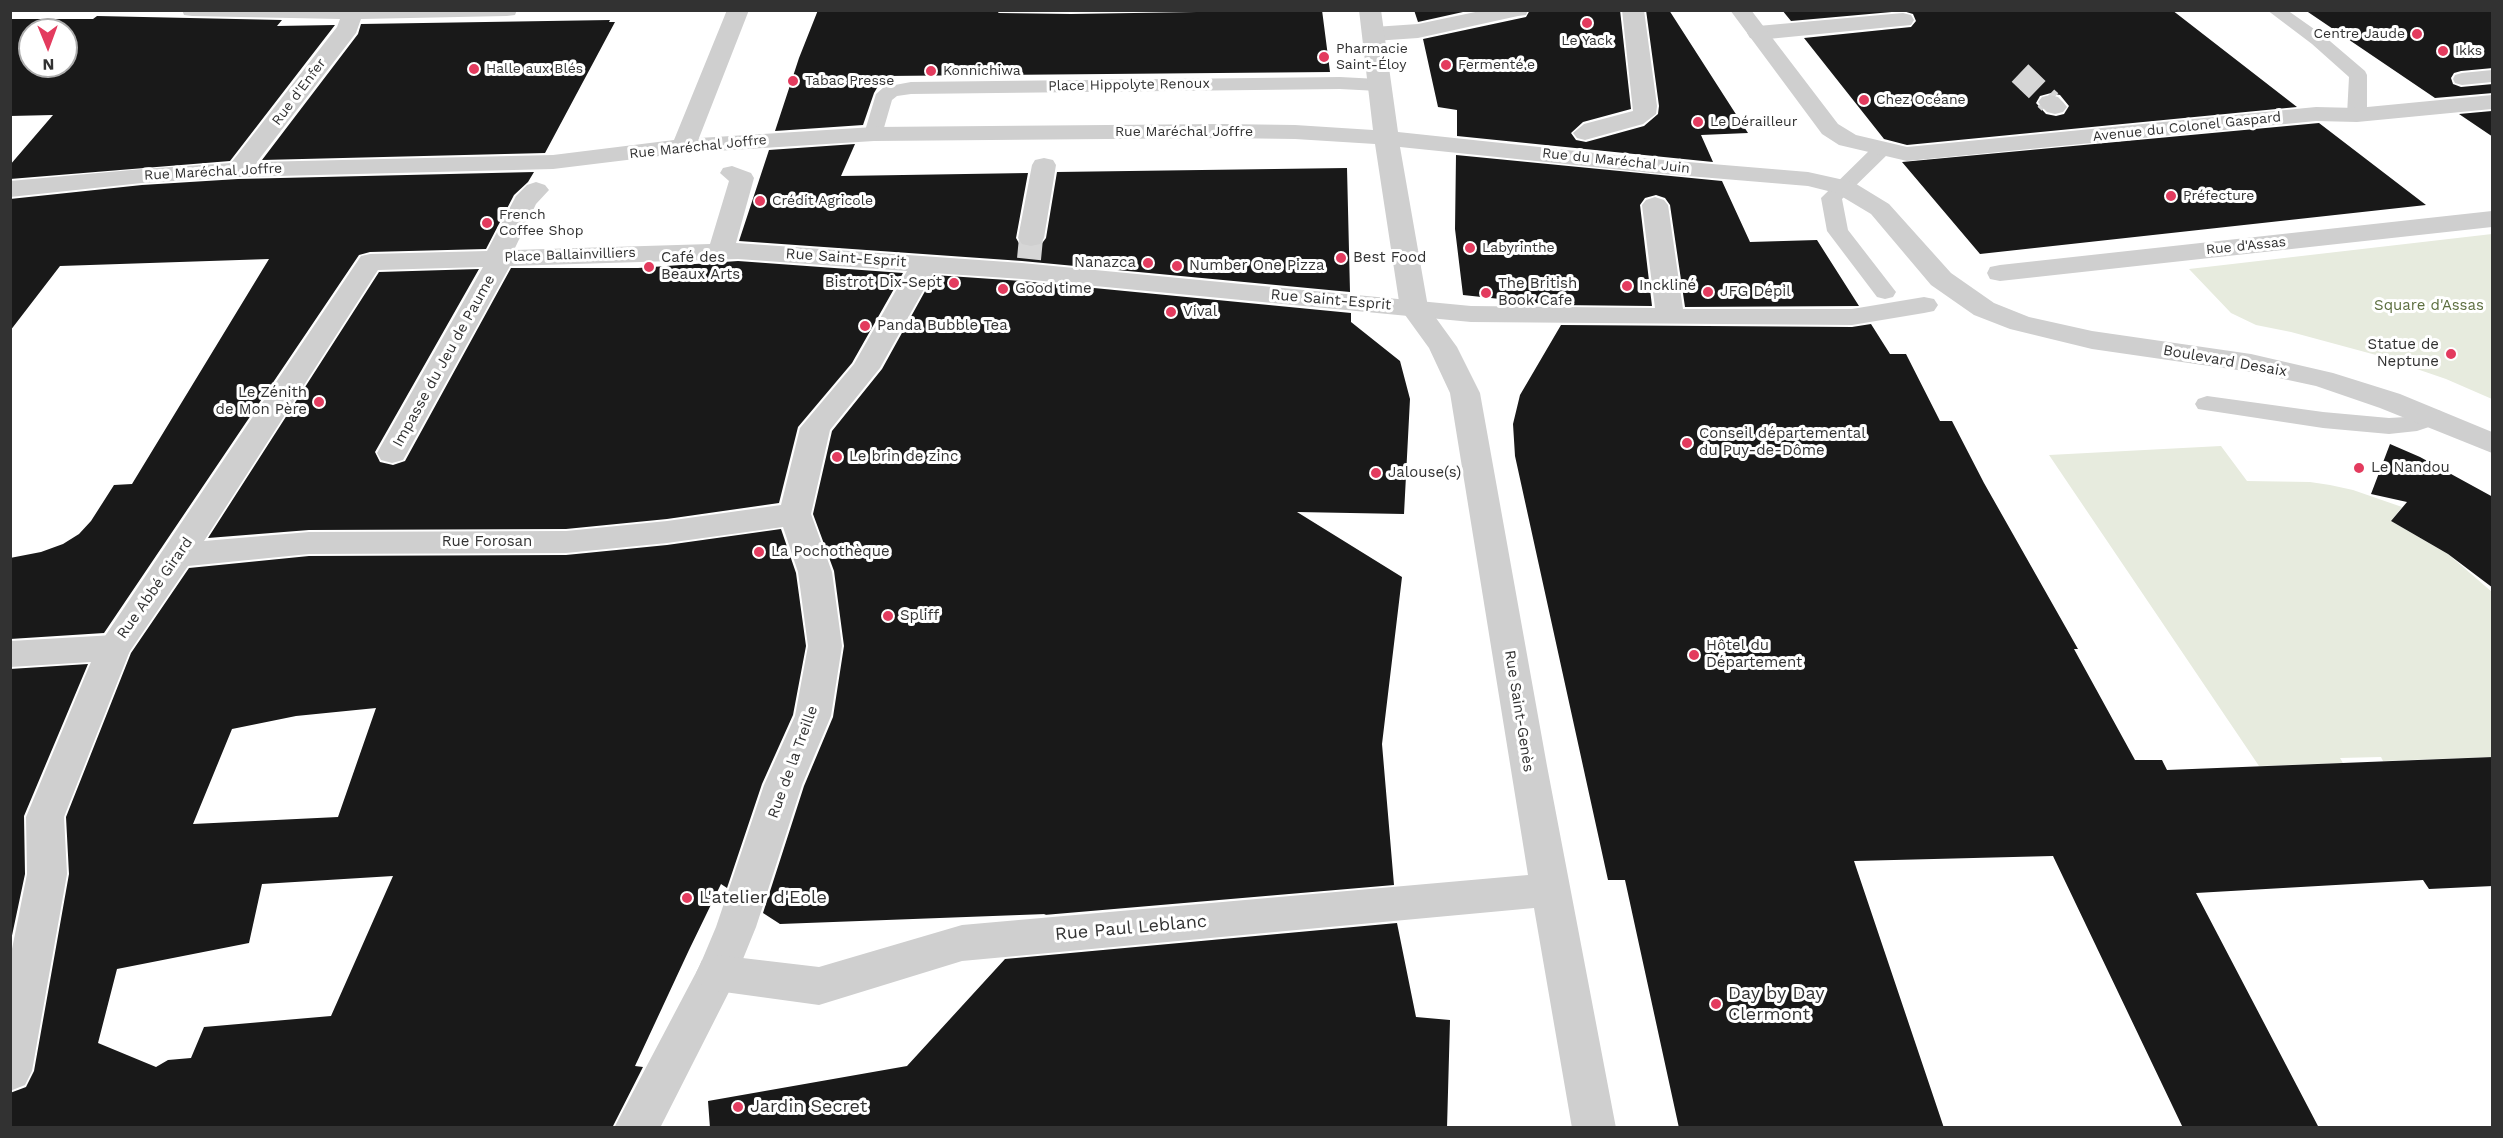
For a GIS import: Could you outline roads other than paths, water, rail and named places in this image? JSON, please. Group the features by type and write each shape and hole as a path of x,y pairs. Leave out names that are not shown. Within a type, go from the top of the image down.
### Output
{"street":[{"path":"192,10 352,12 507,10"},
{"path":"684,146 738,10"},
{"path":"1370,10 1378,85 1414,308"},
{"path":"1374,34 1418,31 1486,19 1518,10"},
{"path":"1585,133 1592,129 1635,119 1644,114 1645,106 1633,10"},
{"name":"Avenue du Colonel Gaspard","path":"1740,10 1830,129 1848,140 1906,154 2316,114 2357,116 2493,102"},
{"name":"Rue d'Enfer","path":"238,170 348,28 352,12"},
{"path":"1758,33 1904,20"},
{"name":"Rue Maréchal Joffre","path":"10,189 142,176 238,170 553,162 684,146 874,134 1223,131 1295,132 1387,138"},
{"name":"Rue du Maréchal Juin","path":"1387,138 1652,166 1808,179 1844,187 1880,209 1924,263 1956,291"},
{"path":"1027,256 1044,165"},
{"path":"729,251 742,178 732,173"},
{"name":"Place Ballainvilliers","path":"536,190 525,201 495,261 729,251"},
{"path":"1655,205 1670,317"},
{"name":"Rue d'Assas","path":"2000,273 2493,219"},
{"name":"Rue Saint-Esprit","path":"729,251 924,264 1027,256 1471,314 1670,317 1852,316 1924,305"},
{"name":"Impasse du Jeu de Paume","path":"392,453 495,261"},
{"name":"Rue Abbé Girard","path":"10,1071 47,874 45,817 114,648 178,555 370,262 495,261"},
{"path":"795,514 814,428 866,368 924,264"},
{"name":"Boulevard Desaix","path":"1956,291 1984,309 2019,323 2052,332 2251,363 2323,379 2432,417 2493,443"},
{"name":"Rue Saint-Genès","path":"1414,308 1443,347 1465,393 1594,1128"},
{"name":"Rue Forosan","path":"178,555 309,543 566,542 667,532 795,514"},
{"name":"Rue de la Treille","path":"636,1128 717,973 736,927 783,785 813,716 825,646 815,572 795,514"},
{"path":"10,654 114,648"},
{"name":"Rue Paul Leblanc","path":"717,973 819,987 962,944 1551,890"}],"lane":[{"path":"2275,10 2319,40 2358,75 2357,116"},
{"path":"2462,79 2493,76"},
{"name":"Place Hippolyte Renoux","path":"874,134 883,98 891,91 912,88 1340,82 1378,85"},
{"path":"1882,149 1831,198 1838,231 1886,292"},
{"path":"2208,404 2323,420 2389,426 2408,425 2432,417"}],"tunnel":[{"path":"2020,73 2050,102"},
{"path":"1029,259 1031,238"}],"place":[{"name":"Le Yack","path":"1587,23"},
{"name":"Centre Jaude","path":"2417,34"},
{"name":"Ikks","path":"2443,51"},
{"name":"Pharmacie Saint-Éloy","path":"1324,57"},
{"name":"Fermenté.e","path":"1446,65"},
{"name":"Halle aux Blés","path":"474,69"},
{"name":"Konnichiwa","path":"931,71"},
{"name":"Tabac Presse","path":"793,81"},
{"name":"Chez Océane","path":"1864,100"},
{"name":"Le Dérailleur","path":"1698,122"},
{"name":"Préfecture","path":"2171,196"},
{"name":"Crédit Agricole","path":"760,201"},
{"name":"French Coffee Shop","path":"487,223"},
{"name":"Labyrinthe","path":"1470,248"},
{"name":"Best Food","path":"1341,258"},
{"name":"Nanazca","path":"1148,263"},
{"name":"Number One Pizza","path":"1177,266"},
{"name":"Café des Beaux Arts","path":"649,267"},
{"name":"Bistrot Dix-Sept","path":"954,283"},
{"name":"Inckliné","path":"1627,286"},
{"name":"Good time","path":"1003,289"},
{"name":"JFG Dépil","path":"1708,292"},
{"name":"The British Book Cafe","path":"1486,293"},
{"name":"Vival","path":"1171,312"},
{"name":"Panda Bubble Tea","path":"865,326"},
{"name":"Statue de Neptune","path":"2451,354"},
{"name":"Le Zénith de Mon Père","path":"319,402"},
{"name":"Conseil départemental du Puy-de-Dôme","path":"1687,443"},
{"name":"Le brin de zinc","path":"837,457"},
{"name":"Le Nandou","path":"2359,468"},
{"name":"Jalouse(s)","path":"1376,473"},
{"name":"La Pochothèque","path":"759,552"},
{"name":"Spliff","path":"888,616"},
{"name":"Hôtel du Département","path":"1694,655"},
{"name":"L'atelier d'Eole","path":"687,898"},
{"name":"Day by Day Clermont","path":"1716,1004"},
{"name":"Jardin Secret","path":"738,1107"}],"park label":[{"name":"Square d'Assas","path":"2429,306"}]}
